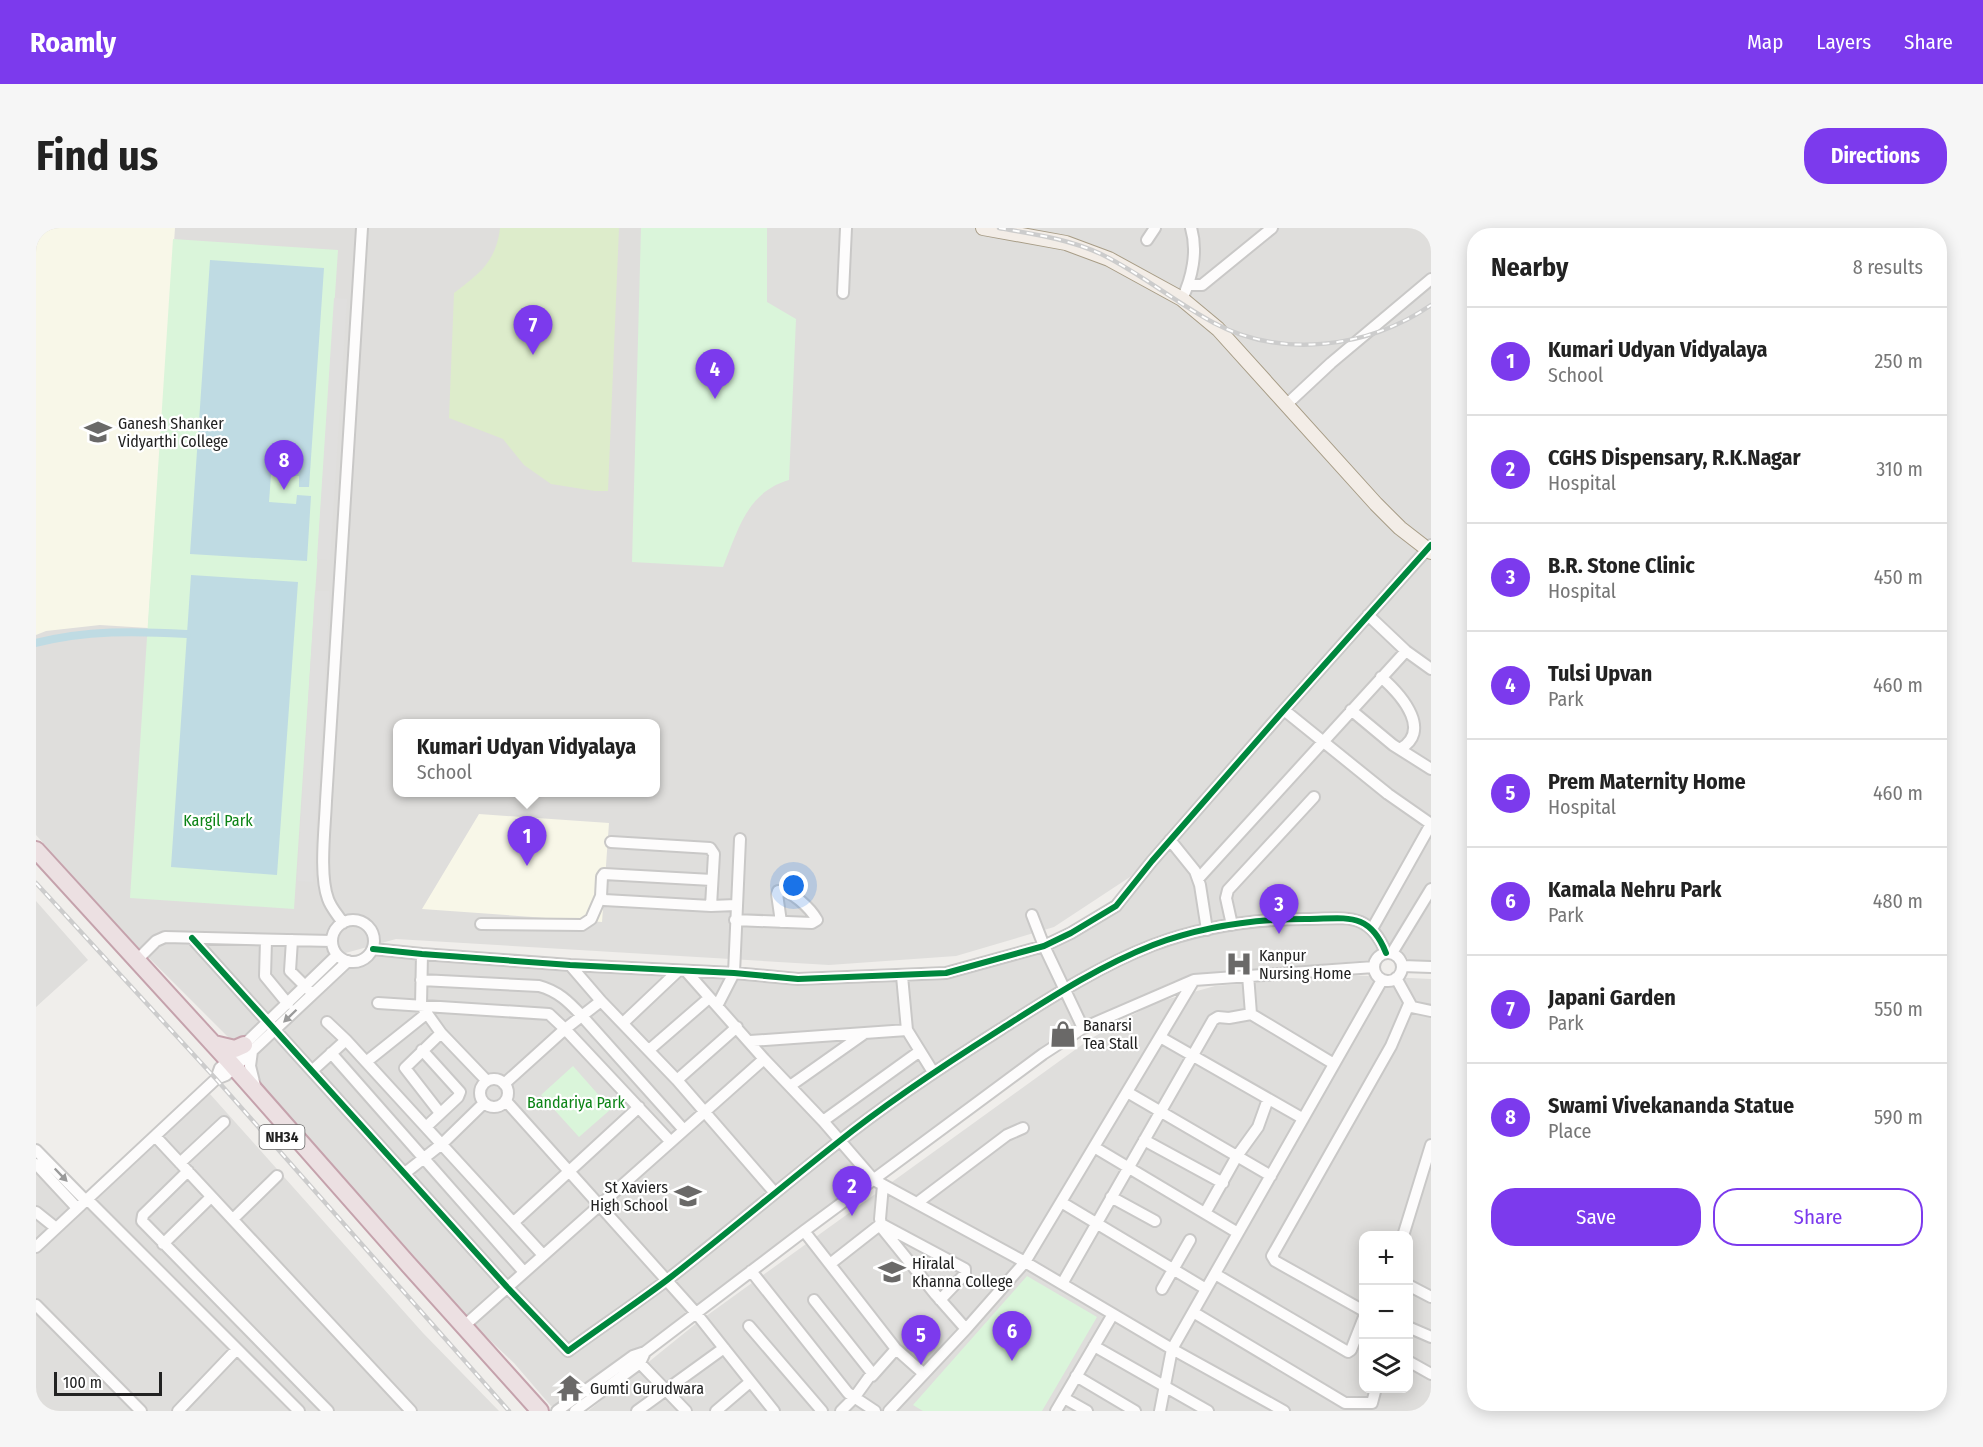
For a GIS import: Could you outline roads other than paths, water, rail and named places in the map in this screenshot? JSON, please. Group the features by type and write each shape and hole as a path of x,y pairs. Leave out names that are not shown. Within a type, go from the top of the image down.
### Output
{"highway":[{"name":"NH34","path":"36,850 136,961 155,989 225,1070 390,1252 464,1326 540,1411"},
{"name":"NH34","path":"36,866 155,989 213,1044 225,1070 256,1092 526,1411"},
{"path":"213,1044 235,1049 248,1048"}],"main road":[{"path":"983,228 1066,243 1185,293"},
{"path":"1024,228 1067,238 1113,254 1185,293 1400,528 1430,547"}],"street":[{"path":"357,228 359,254"},
{"path":"343,923 328,898 324,867 326,801 362,228"},
{"path":"843,293 846,228"},
{"path":"1147,240 1155,228"},
{"path":"1185,293 1194,250 1191,228"},
{"path":"1185,293 1202,285 1272,228"},
{"path":"1288,403 1331,363 1431,279"},
{"path":"373,949 570,965 734,973 798,979 946,973 1044,946 1116,906 1170,840 1430,547"},
{"path":"1368,615 1406,651 1431,669"},
{"path":"1197,879 1406,651"},
{"path":"1381,677 1424,712"},
{"path":"1284,710 1389,794 1431,824 1372,929"},
{"path":"1351,710 1431,770"},
{"path":"1400,749 1421,741"},
{"path":"1232,925 1226,898 1228,890 1314,797"},
{"path":"649,1050 713,1002 734,973 740,839"},
{"path":"1170,840 1192,866 1197,879 1207,930"},
{"path":"611,842 710,848 714,854 711,906"},
{"path":"481,924 582,926 591,919 601,896 602,877 609,874 712,880"},
{"path":"192,938 507,1287 568,1351 666,1280 839,1141 933,1072 1064,989 1112,963 1155,945 1232,925 1286,920 1359,920 1372,929 1389,953 1399,958 1402,966 1401,973 1389,981 1382,980 1376,975 1375,960 1380,955 1389,953 1431,889"},
{"path":"601,896 604,900 711,906 736,905"},
{"path":"1032,915 1044,946 1083,1028"},
{"path":"271,1027 288,1004 348,962 360,961 370,954 373,949 373,934 364,923 350,920 335,930 332,941 337,955 348,962"},
{"path":"735,920 782,922"},
{"path":"136,961 159,939 332,941"},
{"path":"266,940 265,976 288,1004"},
{"path":"292,940 290,971 309,990"},
{"path":"422,954 421,980 424,1010 441,1033 487,1081"},
{"path":"36,1247 271,1027 309,990 337,955"},
{"path":"570,965 601,1001 677,1080 775,1193"},
{"path":"1402,966 1431,967"},
{"path":"575,1411 645,1352 804,1231 878,1182 1043,1054 1083,1028 1194,980 1374,967"},
{"path":"682,971 737,1027 878,1182 1025,1262 1172,1349 1284,1411"},
{"path":"623,1023 682,971"},
{"path":"1248,975 1251,1014"},
{"path":"902,976 907,1030 933,1072"},
{"path":"1396,978 1409,1004 1415,1009 1431,1011"},
{"path":"421,980 539,986 559,994 582,1016 684,1130"},
{"path":"889,1411 1025,1262 1194,980"},
{"path":"1160,1411 1172,1349 1382,980"},
{"path":"504,1084 565,1029 601,1001"},
{"path":"378,1003 424,1010 545,1013 552,1016 670,1141"},
{"path":"1359,1308 1275,1261 1273,1254 1391,1046 1409,1004"},
{"path":"366,1062 424,1010"},
{"path":"1062,1284 1216,1017 1229,1018 1251,1014 1334,1064"},
{"path":"327,1022 443,1143 543,1255"},
{"path":"677,1080 737,1027"},
{"path":"750,1041 907,1030"},
{"path":"790,1086 866,1032"},
{"path":"440,1113 405,1070 406,1065 441,1033"},
{"path":"1160,1037 1302,1118"},
{"path":"313,1070 346,1040"},
{"path":"248,1048 256,1092"},
{"path":"422,1050 460,1092 458,1097 426,1127"},
{"path":"823,1121 920,1051"},
{"path":"331,1053 524,1272"},
{"path":"464,1326 764,1059"},
{"path":"499,1080 508,1092 506,1101 499,1106 492,1107 484,1103 481,1098 482,1086 487,1081 499,1080"},
{"path":"1126,1092 1271,1176"},
{"path":"1205,1213 1237,1156 1258,1127 1268,1099"},
{"path":"506,1101 696,1313 774,1411"},
{"path":"405,1173 443,1143 484,1103"},
{"path":"514,1222 639,1107"},
{"path":"180,1163 224,1122"},
{"path":"917,1203 1006,1135 1023,1128"},
{"path":"155,1136 411,1411"},
{"path":"1144,1140 1223,1183"},
{"path":"1405,1231 1431,1145"},
{"path":"1094,1148 1238,1233"},
{"path":"36,1150 83,1202 299,1411"},
{"path":"36,1164 83,1202"},
{"path":"188,1172 142,1217 144,1223 328,1411"},
{"path":"232,1220 277,1176"},
{"path":"878,1182 881,1224 885,1233 966,1329"},
{"path":"163,1244 211,1197"},
{"path":"1111,1197 1155,1221"},
{"path":"1061,1202 1206,1289"},
{"path":"36,1212 56,1228"},
{"path":"830,1264 881,1224"},
{"path":"881,1224 965,1269 965,1274 940,1300"},
{"path":"804,1231 896,1349 923,1373"},
{"path":"1162,1288 1190,1240"},
{"path":"751,1271 854,1398 875,1411"},
{"path":"1215,1274 1348,1352 1359,1330"},
{"path":"1413,1288 1431,1298"},
{"path":"814,1300 870,1369 872,1376"},
{"path":"36,1305 141,1411"},
{"path":"1193,1312 1345,1402 1371,1407"},
{"path":"1056,1411 1113,1314"},
{"path":"749,1326 822,1411"},
{"path":"1413,1329 1431,1337"},
{"path":"1094,1346 1208,1411"},
{"path":"637,1411 724,1348"},
{"path":"178,1411 237,1349"},
{"path":"842,1411 896,1349"},
{"path":"636,1360 684,1410"},
{"path":"557,1411 636,1360"},
{"path":"264,1376 278,1361"},
{"path":"1413,1364 1431,1374"},
{"path":"1076,1376 1135,1411"},
{"path":"716,1411 750,1382"},
{"path":"1064,1398 1087,1411"}],"water":[{"path":"210,260 324,268 309,487 299,487 299,476 271,475 269,502 296,504 297,495 311,496 307,561 190,554"},
{"path":"191,575 298,582 277,875 171,867"}],"waterway":[{"path":"36,643 111,632 187,634"}],"railway":[{"path":"999,228 1076,244 1101,254 1214,323 1240,334 1268,341 1325,344 1353,339 1407,320 1431,305"},
{"path":"36,883 216,1079 509,1411"}],"place":[{"name":"Japani Garden","path":"533,355"},
{"name":"Tulsi Upvan","path":"715,399"},
{"name":"Ganesh Shanker Vidyarthi College","path":"98,432"},
{"name":"Swami Vivekananda Statue","path":"284,490"},
{"name":"Kumari Udyan Vidyalaya","path":"527,866"},
{"name":"B.R. Stone Clinic","path":"1279,934"},
{"name":"Kanpur Nursing Home","path":"1239,964"},
{"name":"Banarsi Tea Stall","path":"1063,1034"},
{"name":"St Xaviers High School","path":"688,1196"},
{"name":"CGHS Dispensary, R.K.Nagar","path":"852,1216"},
{"name":"Hiralal Khanna College","path":"892,1272"},
{"name":"Kamala Nehru Park","path":"1012,1361"},
{"name":"Prem Maternity Home","path":"921,1365"},
{"name":"Gumti Gurudwara","path":"570,1388"}],"park label":[{"name":"Kargil Park","path":"218,820"},
{"name":"Bandariya Park","path":"576,1102"}]}
